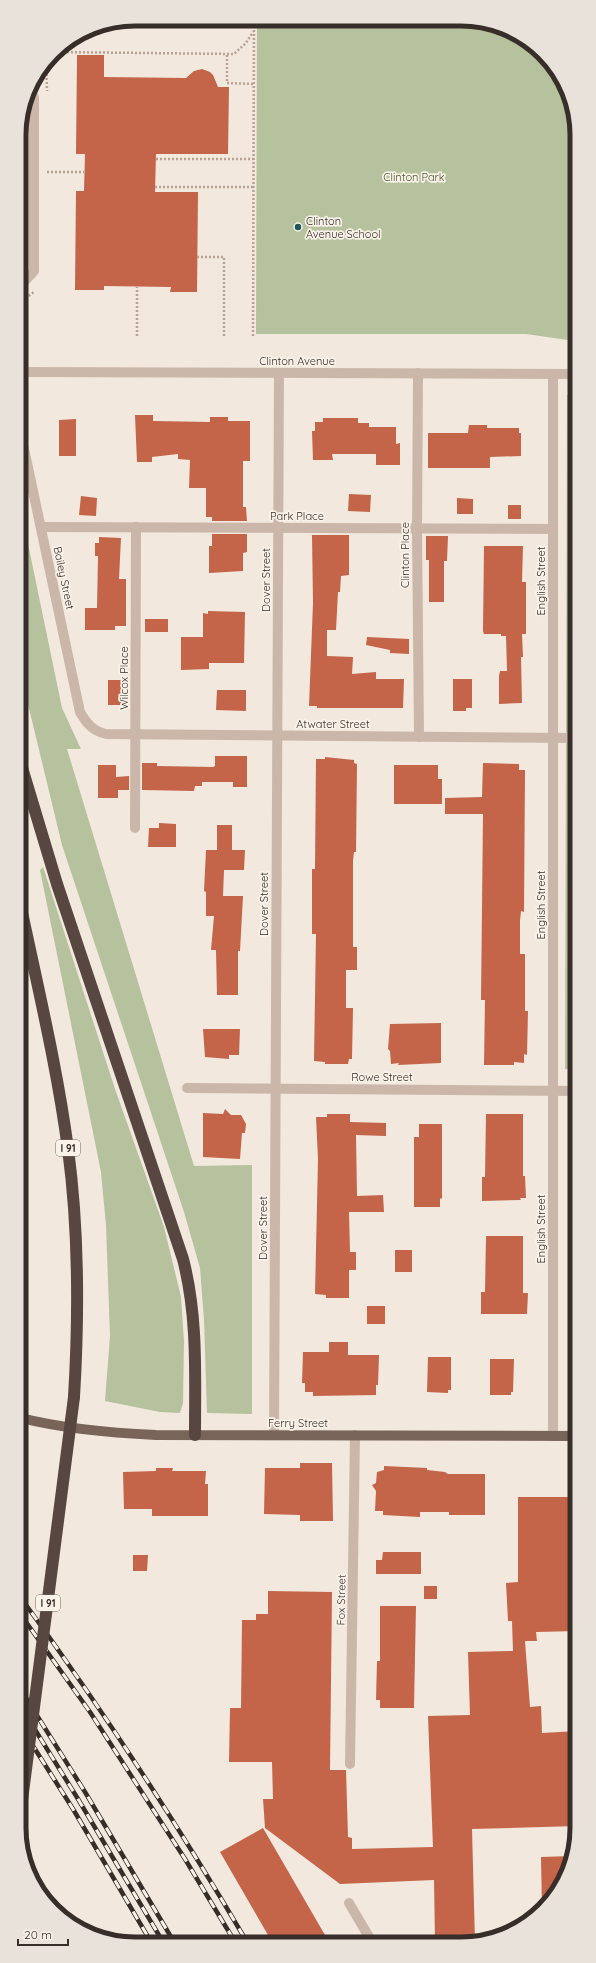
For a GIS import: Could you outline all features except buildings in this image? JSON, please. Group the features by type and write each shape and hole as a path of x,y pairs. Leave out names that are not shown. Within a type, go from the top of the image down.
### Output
{"highway":[{"path":"26,782 55,877 183,1258 190,1294 195,1333 195,1435"},
{"name":"I 91","path":"26,932 59,1092 72,1181 78,1279 74,1397 26,1769"}],"main road":[{"name":"Ferry Street","path":"26,1419 49,1425 94,1431 195,1435 570,1436"}],"street":[{"path":"26,280 34,271 33,96"},
{"name":"Clinton Avenue","path":"26,372 570,374"},
{"name":"Dover Street","path":"274,1435 279,373"},
{"name":"Clinton Place","path":"418,373 417,529 419,736"},
{"name":"English Street","path":"553,374 553,1436"},
{"name":"Bailey Street","path":"26,459 80,712 91,728"},
{"name":"Park Place","path":"40,527 553,529"},
{"name":"Wilcox Place","path":"135,828 136,527"},
{"name":"Atwater Street","path":"91,728 106,734 570,738"},
{"name":"Rowe Street","path":"187,1088 570,1091"},
{"name":"Fox Street","path":"350,1764 355,1435"},
{"path":"349,1903 369,1937"}],"path":[{"path":"253,336 254,26"},
{"path":"64,52 227,55 234,54 239,50 254,31"},
{"path":"227,55 227,83 253,84"},
{"path":"156,159 253,159"},
{"path":"47,172 84,172"},
{"path":"156,187 253,187"},
{"path":"198,257 224,257 224,336"},
{"path":"137,287 137,336"}],"green space":[{"name":"Clinton Park","path":"257,26 468,26 482,28 509,37 527,48 543,63 552,74 559,87 568,114 570,128 570,340 526,334 256,334"},
{"path":"567,395 570,395 570,1069 565,1069"},
{"path":"26,534 62,708 81,749 67,749 194,1166 252,1165 252,1414 207,1413 204,1320 200,1268 184,1212 62,845 26,696"},
{"path":"43,867 115,1089 164,1227 181,1297 184,1341 183,1403 180,1413 160,1412 105,1401 110,1336 106,1225 101,1172 40,870"}],"railway":[{"path":"26,1605 110,1724 194,1854 244,1937"},
{"path":"26,1622 90,1712 185,1859 232,1937"},
{"path":"26,1698 85,1792 171,1937"},
{"path":"26,1715 160,1937"},
{"path":"26,1735 73,1809 148,1937"}],"place":[{"name":"Clinton Avenue School","path":"298,227"}]}
